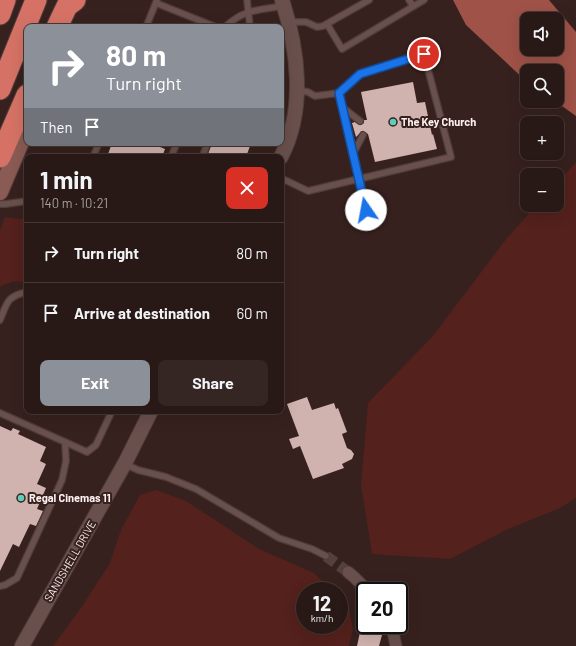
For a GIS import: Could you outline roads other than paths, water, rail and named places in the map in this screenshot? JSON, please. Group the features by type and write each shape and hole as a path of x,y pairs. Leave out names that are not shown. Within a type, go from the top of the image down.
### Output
{"highway":[{"path":"0,14 5,0"},
{"path":"26,24 36,0"},
{"path":"58,24 67,6 75,0"},
{"path":"0,89 24,30"},
{"path":"0,157 24,102"}],"main road":[{"path":"69,24 80,0"},
{"path":"0,192 24,135"}],"street":[{"path":"282,154 287,145 297,102 296,63 289,22 283,3"},
{"name":"SANDSHELL DRIVE","path":"22,646 125,463 150,414"},
{"path":"348,572 360,582"},
{"path":"393,634 396,646"}],"lane":[{"path":"247,0 250,24"},
{"path":"289,22 306,22 317,27 327,24 369,0"},
{"path":"409,0 413,6"},
{"path":"327,24 342,49 424,0"},
{"path":"147,24 156,1 209,24"},
{"path":"228,24 248,11 283,3"},
{"path":"284,179 308,191 451,157 424,54 360,74 339,93 315,96 308,92 297,90"},
{"path":"339,93 366,210"},
{"path":"342,107 360,121"},
{"path":"353,154 363,136"},
{"path":"0,204 24,201"},
{"path":"0,320 8,302 16,294 24,293"},
{"path":"0,413 87,452 96,445 111,414"},
{"path":"0,586 5,585 17,578 62,480 66,461 65,442"},
{"path":"125,463 138,470 196,489 279,538 312,549 326,556"}],"tunnel":[{"path":"326,556 348,572"}],"place":[{"name":"The Key Church","path":"393,122"},
{"name":"Regal Cinemas 11","path":"21,498"}]}
